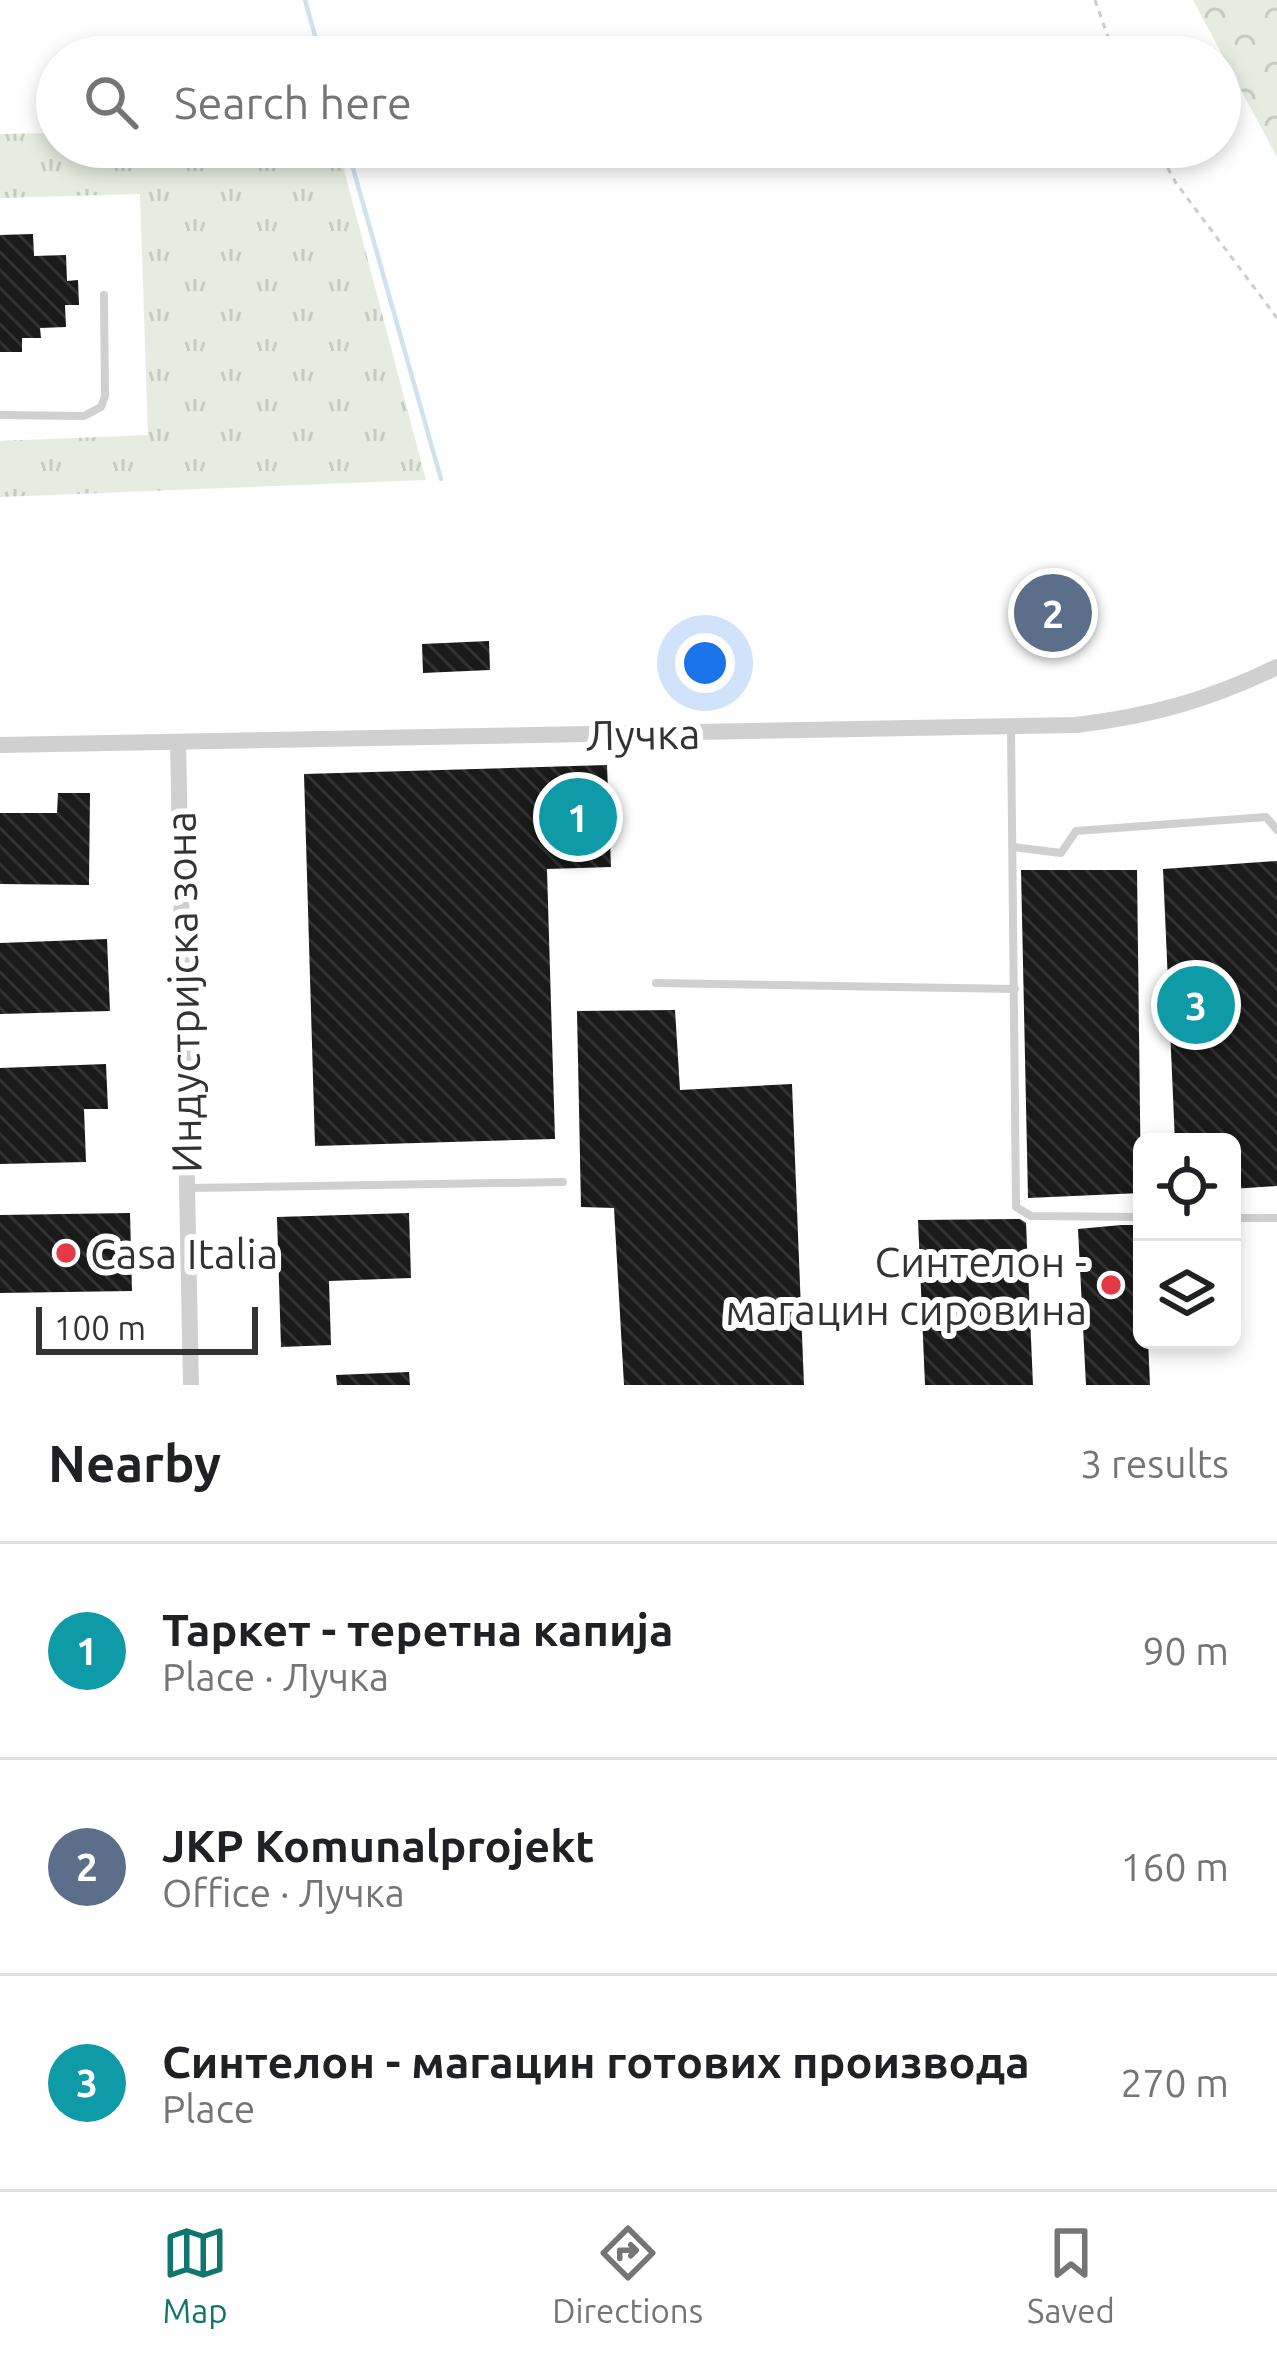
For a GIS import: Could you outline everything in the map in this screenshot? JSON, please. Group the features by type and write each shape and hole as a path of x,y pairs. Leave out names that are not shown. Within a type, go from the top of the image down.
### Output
{"street":[{"name":"Лучка","path":"0,746 1076,725 1174,710 1277,667"},
{"name":"Индустријска зона","path":"178,742 191,1385"}],"lane":[{"path":"0,416 84,416 101,406 105,396 104,295"},
{"path":"1011,729 1016,1207 1030,1216 1133,1217"},
{"path":"1013,847 1060,853 1076,831 1266,817 1277,830"},
{"path":"656,983 1015,989"},
{"path":"187,1188 563,1182"},
{"path":"1241,1218 1277,1218"}],"path":[{"path":"1094,0 1107,36"},
{"path":"1168,168 1277,318"}],"green space":[{"path":"1193,0 1277,0 1277,157 1241,90 1241,36 1212,36"},
{"path":"36,133 36,168 344,168 426,480 0,497 0,441 148,435 140,194 0,198 0,134"}],"building":[{"path":"33,234 34,256 66,255 67,281 78,280 79,305 65,305 66,327 40,328 41,338 22,338 22,352 0,352 0,235"},
{"path":"489,641 490,670 423,673 422,644"},
{"path":"607,765 611,867 547,869 555,1139 315,1146 304,774"},
{"path":"58,793 90,793 89,885 0,884 0,813 57,813"},
{"path":"1277,861 1277,1186 1241,1188 1241,1133 1175,1133 1163,869"},
{"path":"1021,870 1137,870 1140,1133 1133,1133 1133,1193 1028,1198"},
{"path":"107,939 110,1011 0,1014 0,943"},
{"path":"675,1010 680,1090 792,1084 804,1385 624,1385 614,1208 581,1207 577,1011"},
{"path":"106,1064 108,1109 84,1109 86,1162 0,1164 0,1068"},
{"name":"Casa Italia","path":"130,1213 132,1291 0,1293 0,1215"},
{"path":"409,1213 411,1278 329,1281 331,1345 281,1347 277,1217"},
{"path":"1020,1219 1026,1223 1033,1385 925,1385 918,1220"},
{"name":"Синтелон - магацин сировина","path":"1133,1225 1133,1349 1148,1349 1150,1385 1086,1385 1078,1229"},
{"path":"409,1372 410,1385 337,1385 336,1375"}],"waterway":[{"path":"305,0 315,36"},
{"path":"353,168 441,479"}],"place":[{"name":"JKP Komunalprojekt","path":"1053,613"},
{"name":"Таркет - теретна капија","path":"578,817"},
{"name":"Синтелон - магацин готових производа","path":"1196,1005"},
{"name":"Casa Italia","path":"66,1253"},
{"name":"Синтелон - магацин сировина","path":"1111,1285"}]}
